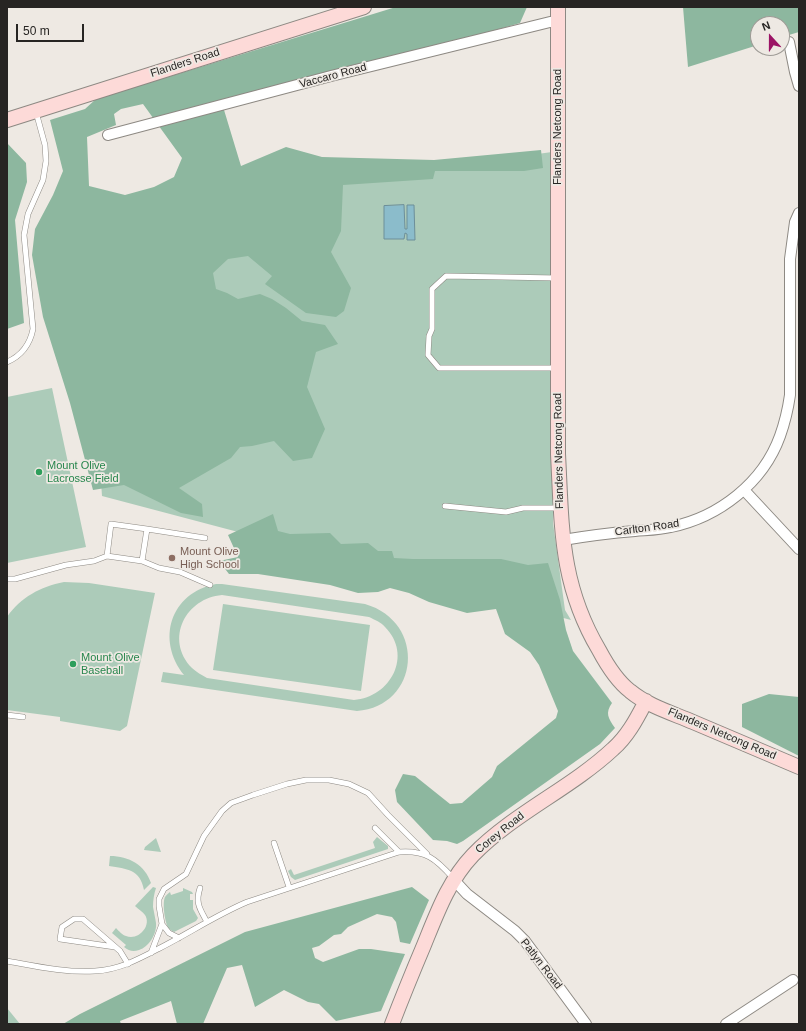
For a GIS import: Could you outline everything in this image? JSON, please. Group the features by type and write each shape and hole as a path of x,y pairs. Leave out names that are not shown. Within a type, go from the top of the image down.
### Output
{"main road":[{"name":"Flanders Road","path":"7,120 364,7"},
{"name":"Flanders Netcong Road","path":"558,7 558,438 560,508 563,540 572,588 579,609 590,633 606,662 622,684 630,691 646,702 799,767"},
{"name":"Corey Road","path":"392,1024 438,910 454,880 473,855 497,833 614,749 629,730 646,702"}],"street":[{"name":"Vaccaro Road","path":"108,135 331,76 550,22 558,22"},
{"path":"790,48 794,72 799,86"},
{"name":"Carlton Road","path":"563,540 670,527 682,524 710,513 728,503 744,490 765,465 780,437 786,417 790,395 795,348 790,259 796,222 799,213"},
{"path":"744,490 799,549"},
{"name":"Patlyn Road","path":"454,880 467,894 525,941 586,1024"},
{"path":"726,1024 793,980"}],"lane":[{"path":"7,362 17,356 27,346 33,326 24,234 28,214 43,180 46,161 45,145 36,111"},
{"path":"558,278 446,276 432,289 432,329 429,336 428,355 439,368 558,368"},
{"path":"445,506 506,512 523,508 560,508"},
{"path":"107,556 112,524 205,538"},
{"path":"142,561 146,529"},
{"path":"7,579 66,565 94,561 107,556 142,561 159,568 180,572 210,585"},
{"path":"7,715 23,717"},
{"path":"179,938 169,933 162,924 159,899 164,889 186,874 204,836 222,811 231,803 298,781 314,780 339,782 359,788 368,793 429,856 444,867 454,880"},
{"path":"375,828 399,852"},
{"path":"274,843 288,888"},
{"path":"7,961 82,972 103,970 128,964 247,902 399,852 414,851 429,856"},
{"path":"200,888 197,902 207,922"},
{"path":"114,947 60,939 62,927 74,919 80,918 85,920 120,951 128,964"},
{"path":"151,953 162,924"}],"green space":[{"path":"396,7 527,7 520,23 431,49 221,100 241,166 286,147 322,157 434,160 541,150 543,168 524,171 435,171 433,179 343,185 341,231 331,252 351,288 344,311 336,317 306,313 265,284 272,276 248,256 228,259 213,273 216,289 238,299 260,294 272,299 302,321 325,325 338,344 316,352 307,387 325,429 312,458 293,461 274,441 240,447 231,458 179,488 202,504 203,517 181,513 124,485 93,490 70,403 43,317 32,255 35,229 53,195 63,171 50,120 85,109 96,99","holes":["143,104 182,158 174,177 154,187 125,195 89,186 87,137 116,125 114,114 121,109"]},
{"path":"683,7 799,7 799,32 790,35 790,16 750,16 750,48 688,67"},
{"path":"7,143 26,163 27,182 15,220 24,323 7,329"},
{"path":"552,152 553,523 565,610 571,620 102,496 83,217"},
{"name":"Mount Olive Lacrosse Field","path":"52,388 86,547 7,563 7,397"},
{"path":"273,514 278,531 290,534 330,533 341,544 368,543 378,551 392,551 394,558 501,559 528,565 548,563 560,600 566,630 573,651 612,703 608,716 615,728 600,744 463,841 457,844 447,841 433,840 397,802 395,790 403,774 415,776 450,804 462,803 492,777 497,766 556,718 558,711 539,665 530,652 505,634 496,609 467,613 429,602 409,593 390,588 378,592 358,593 330,585 258,574 229,574 219,561 238,557 228,535"},
{"name":"Mount Olive Baseball","path":"64,582 89,583 155,593 127,726 120,731 60,721 60,717 7,710 7,617 25,598 39,590"},
{"path":"216,584 222,584 365,604 385,614 399,628 406,644 408,662 404,680 394,695 378,706 357,711 161,682 163,672 184,675 175,661 171,647 170,633 172,620 178,608 188,597 200,589","holes":["222,595 369,617 383,625 393,638 397,650 397,662 394,673 387,683 378,691 367,697 354,700 207,678 192,668 184,657 180,645 180,633 183,622 189,612 198,604 209,598"]},
{"path":"223,604 370,625 361,691 213,670"},
{"path":"769,694 799,697 799,756 742,727 742,704"},
{"path":"377,837 388,846 388,849 295,880 291,877 288,871 291,869 294,875 375,848 373,842"},
{"path":"156,838 161,852 144,850 145,847"},
{"path":"110,856 117,856 135,863 145,871 151,883 144,890 139,878 132,871 109,866"},
{"path":"153,887 156,888 153,904 156,923 154,936 152,940 143,948 135,951 129,950 124,947 126,945 112,933 116,928 123,935 131,937 143,932 147,924 147,919 145,915 135,906"},
{"path":"412,887 429,900 410,944 400,942 396,922 392,917 377,914 348,927 341,934 334,935 319,946 312,948 315,958 323,962 359,949 371,949 405,954 381,1011 336,1021 319,1004 308,1002 284,990 255,1007 242,965 227,968 203,1024 177,1024 171,1001 120,1021 121,1024 63,1024 80,1014 245,932"},
{"path":"183,888 192,892 193,894 190,894 190,900 193,900 193,909 198,918 196,921 174,932 169,929 166,923 164,900 165,896 170,892 171,895 183,891"},
{"path":"7,1008 20,1024 7,1024"}],"water":[{"path":"404,205 405,229 407,229 407,205 414,205 415,240 407,240 407,234 405,233 404,239 384,239 384,206"}],"place":[{"name":"Mount Olive Lacrosse Field","path":"39,472"},
{"name":"Mount Olive High School","path":"172,558"},
{"name":"Mount Olive Baseball","path":"73,664"}]}
